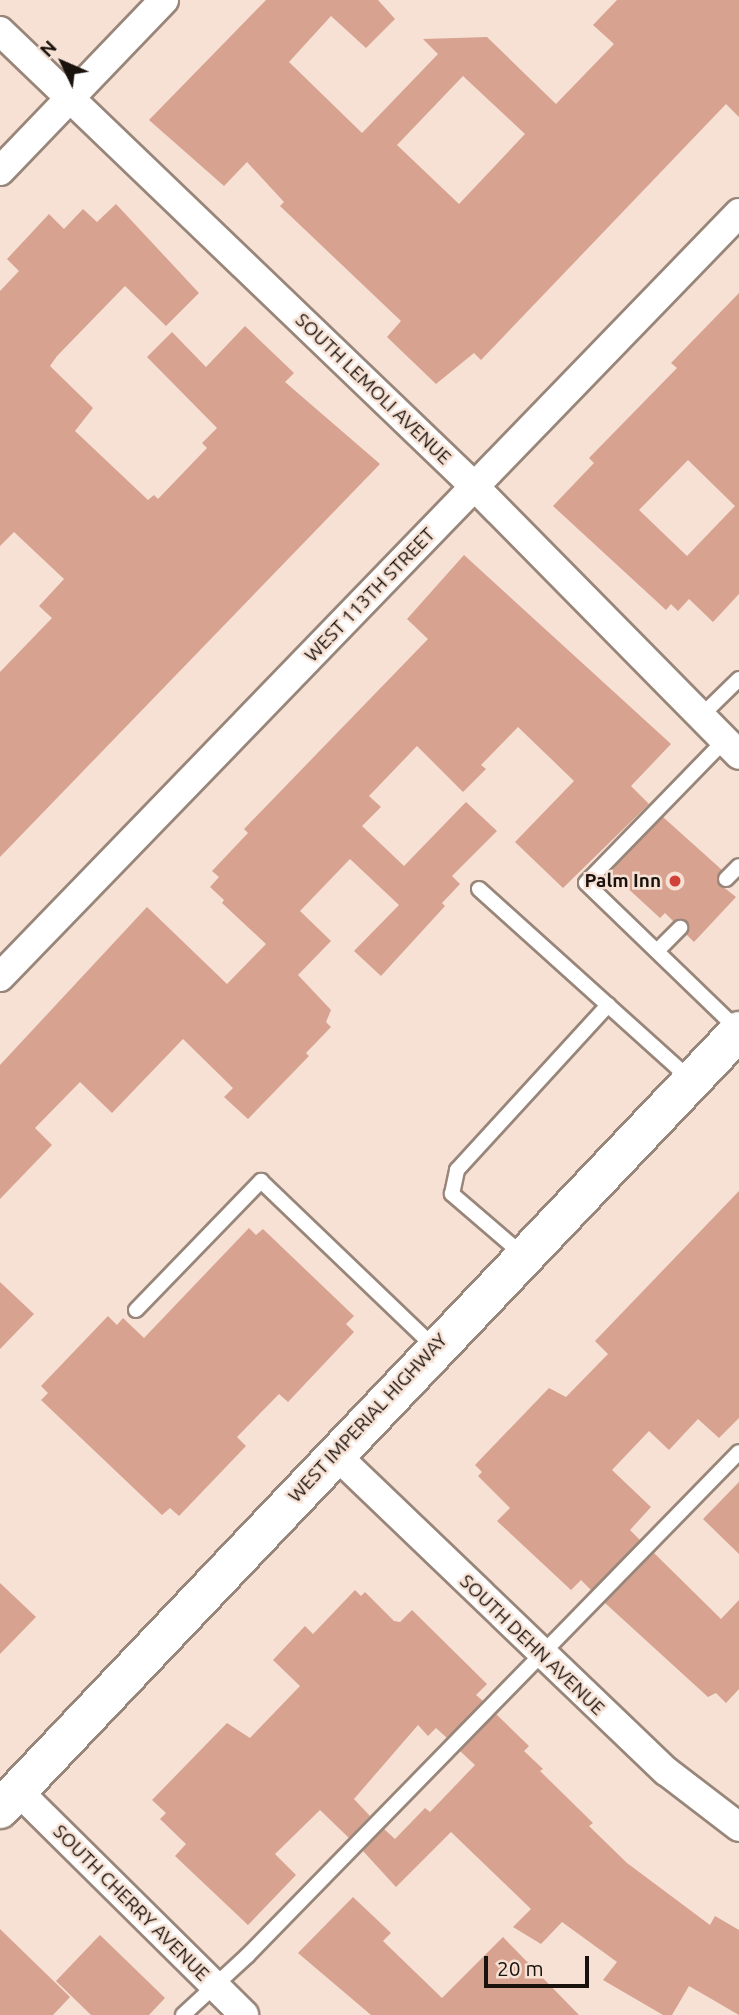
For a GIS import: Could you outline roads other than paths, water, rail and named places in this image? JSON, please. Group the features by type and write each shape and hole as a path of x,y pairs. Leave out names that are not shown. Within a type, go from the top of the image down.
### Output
{"main road":[{"name":"WEST IMPERIAL HIGHWAY","path":"9,1800 334,1453 739,1031"}],"street":[{"path":"0,171 164,0"},
{"name":"SOUTH LEMOLI AVENUE","path":"0,31 475,487 732,747"},
{"name":"WEST 113TH STREET","path":"0,977 739,213"},
{"name":"SOUTH DEHN AVENUE","path":"334,1453 542,1656 666,1771 739,1827"},
{"name":"SOUTH CHERRY AVENUE","path":"9,1800 244,2015"}],"lane":[{"path":"701,716 739,678"},
{"path":"732,747 586,883 739,1031"},
{"path":"726,879 739,866"},
{"path":"480,889 691,1080"},
{"path":"657,951 680,928"},
{"path":"523,1255 453,1194 457,1170 608,1005"},
{"path":"136,1310 261,1181 435,1348"},
{"path":"183,2015 542,1656 739,1452"}],"place":[{"name":"Palm Inn","path":"675,881"}]}
